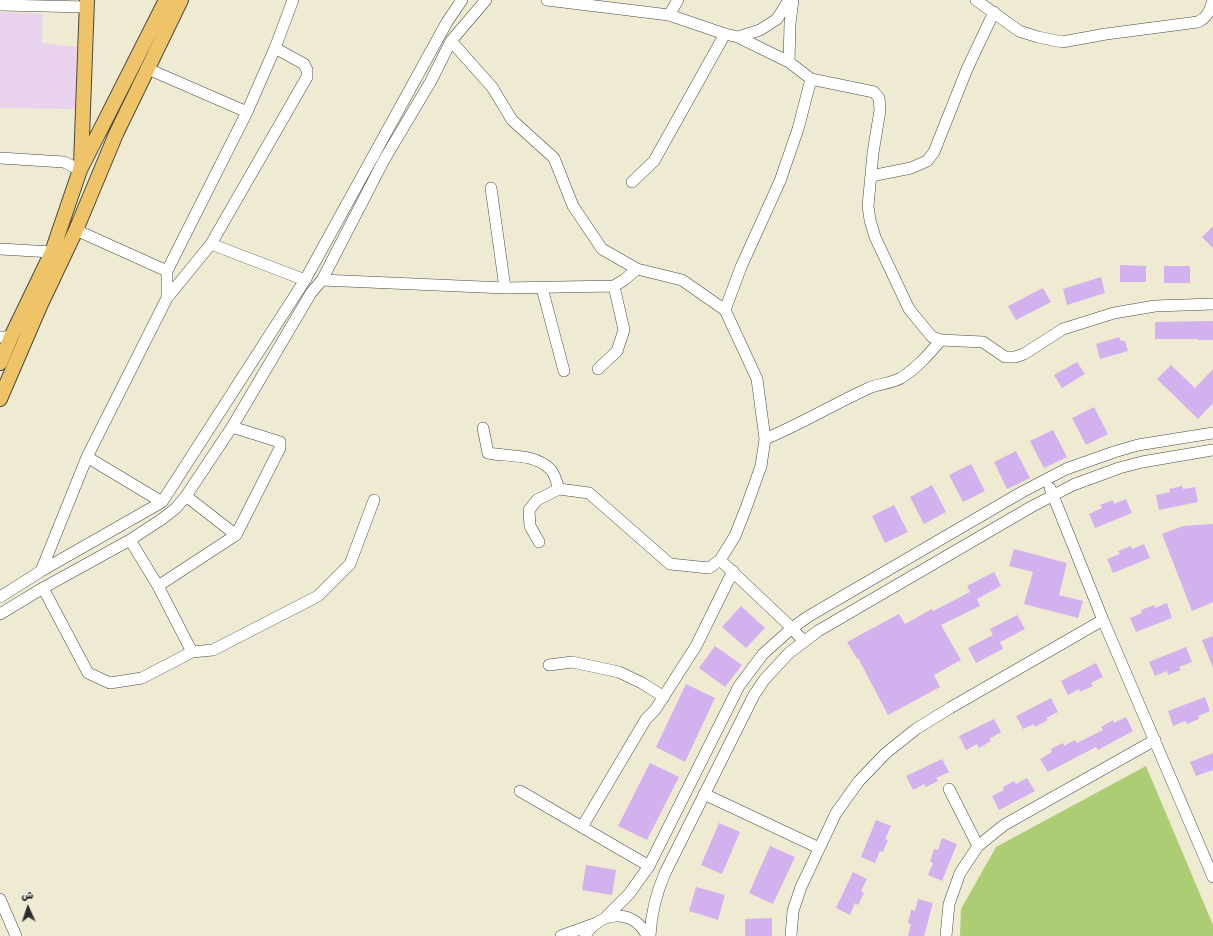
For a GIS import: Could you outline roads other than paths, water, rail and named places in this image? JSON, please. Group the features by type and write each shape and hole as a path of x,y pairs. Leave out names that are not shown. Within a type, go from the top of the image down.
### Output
{"main road":[{"path":"0,363 6,337 52,252 80,170 166,0"},
{"path":"0,399 40,306 76,230 116,134 181,0"},
{"path":"80,170 87,4"}],"street":[{"path":"167,298 167,271 247,112 275,48 293,0"},
{"path":"0,597 41,571 162,502 305,280 447,22 462,0"},
{"path":"0,614 43,588 130,540 171,512 186,496 232,428 311,293 322,280 384,160 431,81 451,41 486,0"},
{"path":"547,0 669,15 738,37 789,62 811,79 874,92 879,98 880,110 868,206 870,220 875,237 909,309 932,337 941,340 983,342 1005,357 1015,357 1024,354 1063,329 1114,313 1155,306 1213,304"},
{"path":"669,15 678,0"},
{"path":"738,37 760,30 778,19 789,0"},
{"path":"789,62 790,22 793,0"},
{"path":"976,0 1019,31 1062,42 1106,34 1198,22 1206,18 1213,0"},
{"path":"0,5 87,4"},
{"path":"871,176 911,168 927,161 934,152 967,69 994,12"},
{"path":"632,182 654,161 725,34"},
{"path":"451,41 492,87 512,120 554,158 573,206 602,249 637,269 682,280 725,310 757,379 765,438 761,466 735,536 720,560 709,568 670,564 589,494 559,489 537,500 529,510 530,526 539,542"},
{"path":"41,571 87,457 167,298 211,244 308,76 304,64 275,48"},
{"path":"148,69 247,112"},
{"path":"725,310 741,267 780,181 798,129 811,79"},
{"path":"0,158 64,162 80,170"},
{"path":"491,188 505,288"},
{"path":"76,230 167,271"},
{"path":"211,244 305,280"},
{"path":"0,249 52,252"},
{"path":"322,280 505,288 614,286 637,269"},
{"path":"598,369 617,350 624,330 614,286"},
{"path":"542,288 564,371"},
{"path":"765,438 784,431 871,387 900,378 922,362 941,340"},
{"path":"158,586 236,535 280,448 280,442 232,428"},
{"path":"483,428 488,453 500,456 526,457 541,463 551,470 559,489"},
{"path":"585,936 589,929 629,894 649,866 739,686 763,654 792,628 809,616 1066,469 1114,452 1163,440 1213,433"},
{"path":"649,936 653,907 665,873 754,695 776,666 803,642 828,625 1053,495 1118,468 1166,457 1213,450"},
{"path":"87,457 162,502"},
{"path":"1046,480 1213,877"},
{"path":"186,496 236,535"},
{"path":"43,588 88,673 110,682 142,678 192,652 213,650 318,596 350,564 374,500"},
{"path":"130,540 158,586 192,652"},
{"path":"720,560 792,628 803,642"},
{"path":"55,563 64,577"},
{"path":"582,827 646,719 655,710 664,697 696,646 733,571"},
{"path":"791,936 793,911 801,887 836,813 859,781 886,753 916,729 937,716 1104,620"},
{"path":"549,665 572,662 619,672 642,683 664,697"},
{"path":"946,936 949,904 960,873 978,846 1004,825 1155,740"},
{"path":"693,777 701,784 704,794 819,848"},
{"path":"949,789 978,846"},
{"path":"520,791 649,866"},
{"path":"684,795 694,799 704,794"},
{"path":"0,899 16,936"},
{"path":"561,936 600,920 614,916 633,920 641,926 649,936"}]}
